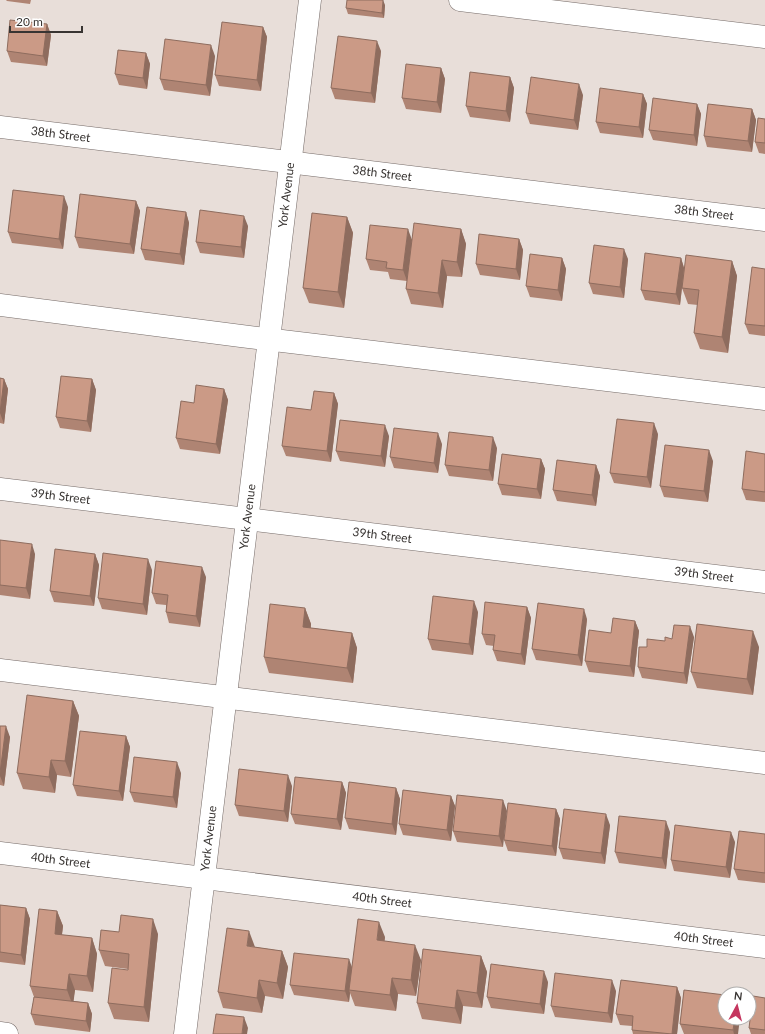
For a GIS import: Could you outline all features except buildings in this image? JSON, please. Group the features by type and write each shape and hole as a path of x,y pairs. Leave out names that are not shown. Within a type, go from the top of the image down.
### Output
{"street":[{"name":"York Avenue","path":"185,1034 310,0"},
{"path":"460,0 765,37"},
{"name":"38th Street","path":"0,127 765,220"},
{"path":"0,305 765,399"},
{"name":"39th Street","path":"0,489 765,582"},
{"path":"0,670 765,763"},
{"name":"40th Street","path":"0,853 765,947"},
{"path":"0,1033 7,1034"}]}
